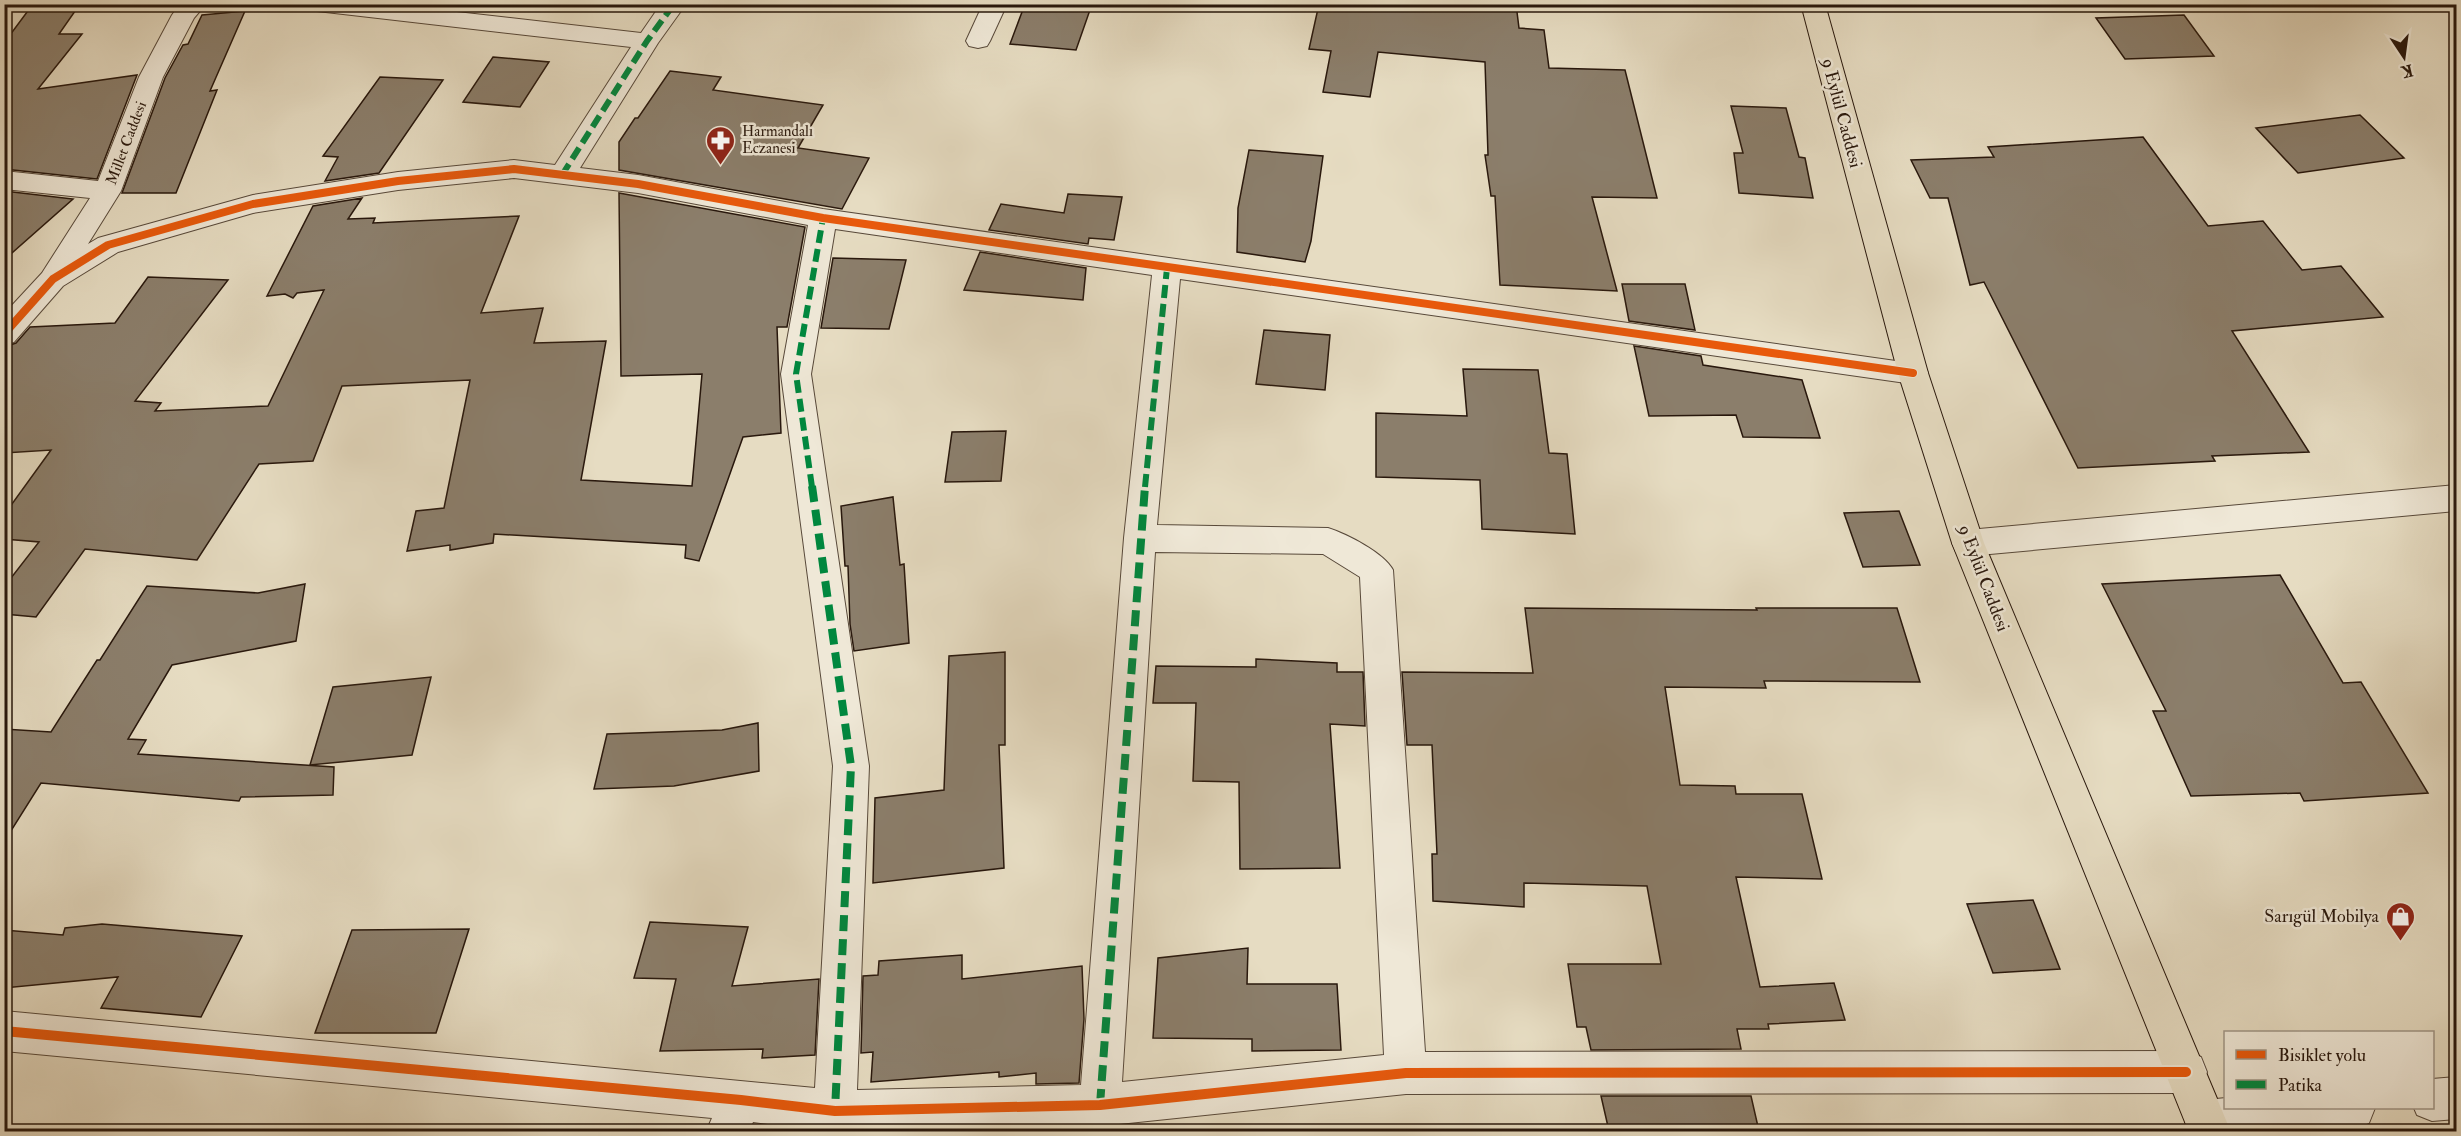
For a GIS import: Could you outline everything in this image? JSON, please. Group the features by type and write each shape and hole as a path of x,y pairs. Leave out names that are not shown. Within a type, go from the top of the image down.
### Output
{"main road":[{"name":"9 Eylül Caddesi","path":"1813,4 1913,373 1968,543 2208,1126"}],"street":[{"name":"Millet Caddesi","path":"53,279 108,191 151,77 184,15 194,4"},
{"path":"316,4 647,41"},
{"path":"562,175 647,41 674,4"},
{"path":"978,41 994,4"},
{"path":"4,334 53,279 108,245 253,204 398,181 514,169 638,183 823,218 1913,373"},
{"path":"4,180 108,191"},
{"path":"823,218 796,374 851,766 836,1111"},
{"path":"1100,1105 1140,538 1167,268"},
{"path":"1968,543 2457,498"},
{"path":"1140,538 1328,541 1376,570 1406,1073"},
{"path":"4,1031 734,1116 836,1111 1100,1105 1406,1073 2186,1072"},
{"path":"2434,1100 2457,1098"},
{"path":"2208,1126 2339,1109"}],"building":[{"path":"33,4 80,4 59,34 82,34 38,89 137,75 97,179 4,169 4,43"},
{"path":"1025,4 1091,7 1076,50 1010,44"},
{"path":"1319,4 1516,4 1519,28 1544,30 1549,68 1625,70 1657,198 1592,197 1617,291 1500,285 1495,196 1491,196 1485,155 1488,155 1485,62 1378,52 1370,97 1323,92 1331,51 1309,49"},
{"path":"245,11 210,91 217,90 176,193 122,193 165,78 183,45 188,44 202,15"},
{"path":"2184,15 2214,56 2125,59 2096,18"},
{"path":"493,57 549,62 520,107 463,102"},
{"path":"670,71 721,77 713,90 823,105 798,148 869,158 842,209 619,170 619,142"},
{"path":"380,77 443,80 379,173 325,181 338,157 323,156"},
{"path":"1731,106 1786,108 1799,157 1805,158 1813,198 1739,193 1734,153 1743,153"},
{"path":"2360,115 2404,158 2298,173 2256,128"},
{"path":"2143,137 2208,226 2263,221 2302,270 2341,266 2383,317 2232,331 2309,452 2212,456 2215,461 2078,468 1984,282 1970,285 1948,198 1930,198 1911,160 1994,157 1988,147"},
{"path":"1249,150 1323,156 1311,241 1305,262 1237,252 1238,208"},
{"path":"4,191 73,199 4,260"},
{"path":"619,193 805,227 787,327 777,327 781,433 743,437 699,561 685,558 686,545 494,534 493,543 450,550 450,545 407,551 416,511 444,508 470,380 342,386 313,461 259,464 197,560 85,549 36,617 4,614 4,587 39,542 4,539 4,515 51,450 4,453 4,347 16,343 30,327 115,323 148,277 228,280 135,401 161,403 155,411 268,406 324,290 297,293 293,298 285,294 267,296 313,206 362,198 348,219 375,218 373,223 519,216 481,313 543,308 534,343 606,341 581,480 692,486 702,374 621,376"},
{"path":"1068,194 1122,197 1114,240 1089,238 1088,244 989,230 1001,204 1064,213"},
{"path":"980,252 1086,268 1083,300 964,290"},
{"path":"833,258 906,260 889,329 821,328"},
{"path":"1622,284 1685,284 1695,330 1629,321"},
{"path":"1264,330 1330,335 1325,390 1256,384"},
{"path":"1634,346 1701,356 1703,365 1802,380 1820,438 1743,437 1736,415 1649,416"},
{"path":"1463,369 1538,370 1549,453 1567,454 1575,534 1482,529 1480,480 1376,477 1376,413 1467,416"},
{"path":"1006,431 1001,481 945,482 952,432"},
{"path":"893,497 900,565 904,564 909,643 854,651 841,506"},
{"path":"1899,511 1920,565 1863,567 1844,513"},
{"path":"2280,575 2343,683 2361,682 2428,793 2304,801 2300,793 2191,796 2153,711 2166,711 2102,584"},
{"path":"305,584 296,641 172,665 128,739 146,740 138,754 334,767 333,795 241,797 239,801 41,783 4,842 4,729 51,732 147,586 258,593"},
{"path":"1525,608 1757,610 1756,608 1897,608 1920,682 1764,681 1766,688 1665,687 1680,785 1735,786 1736,794 1802,794 1822,879 1736,877 1760,987 1834,983 1845,1020 1768,1024 1769,1029 1737,1029 1741,1049 1591,1050 1586,1027 1577,1027 1568,964 1661,964 1647,886 1524,883 1524,907 1433,901 1432,854 1437,854 1432,745 1407,745 1402,672 1533,673"},
{"path":"1005,652 1005,745 999,745 1004,868 873,883 875,798 944,790 949,656"},
{"path":"1256,659 1337,663 1337,672 1363,672 1365,726 1330,724 1340,868 1240,869 1239,782 1193,781 1196,703 1153,703 1156,666 1256,667"},
{"path":"431,677 412,755 310,765 333,687"},
{"path":"758,723 759,771 674,786 594,789 607,734 722,730"},
{"path":"2033,900 2060,969 1993,973 1967,904"},
{"path":"650,922 748,927 732,986 819,979 815,1055 762,1058 763,1049 660,1051 676,979 634,978"},
{"path":"102,924 242,936 201,1017 101,1008 118,977 4,988 4,930 63,935 65,928"},
{"path":"469,929 436,1033 315,1033 352,930"},
{"path":"1248,948 1247,984 1337,984 1341,1050 1252,1051 1252,1039 1153,1038 1158,958"},
{"path":"962,955 962,979 1082,966 1084,1019 1079,1083 1036,1084 1036,1073 999,1077 999,1072 871,1082 873,1052 861,1053 863,976 878,975 879,961"},
{"path":"1601,1096 1751,1096 1759,1131 1609,1131"}],"marked path":[{"path":"562,175 647,41 674,4"},
{"path":"823,218 796,374 851,766 835,1111"},
{"path":"1100,1105 1140,538 1167,268"}],"cycle path":[{"path":"4,334 53,279 108,245 253,204 398,181 514,169 638,184 823,218 1913,373"},
{"path":"4,1031 741,1100 835,1111 1100,1105 1406,1073 2186,1072"}],"place":[{"name":"Harmandalı Eczanesi","path":"721,166"},
{"name":"Sarıgül Mobilya","path":"2400,942"}]}
